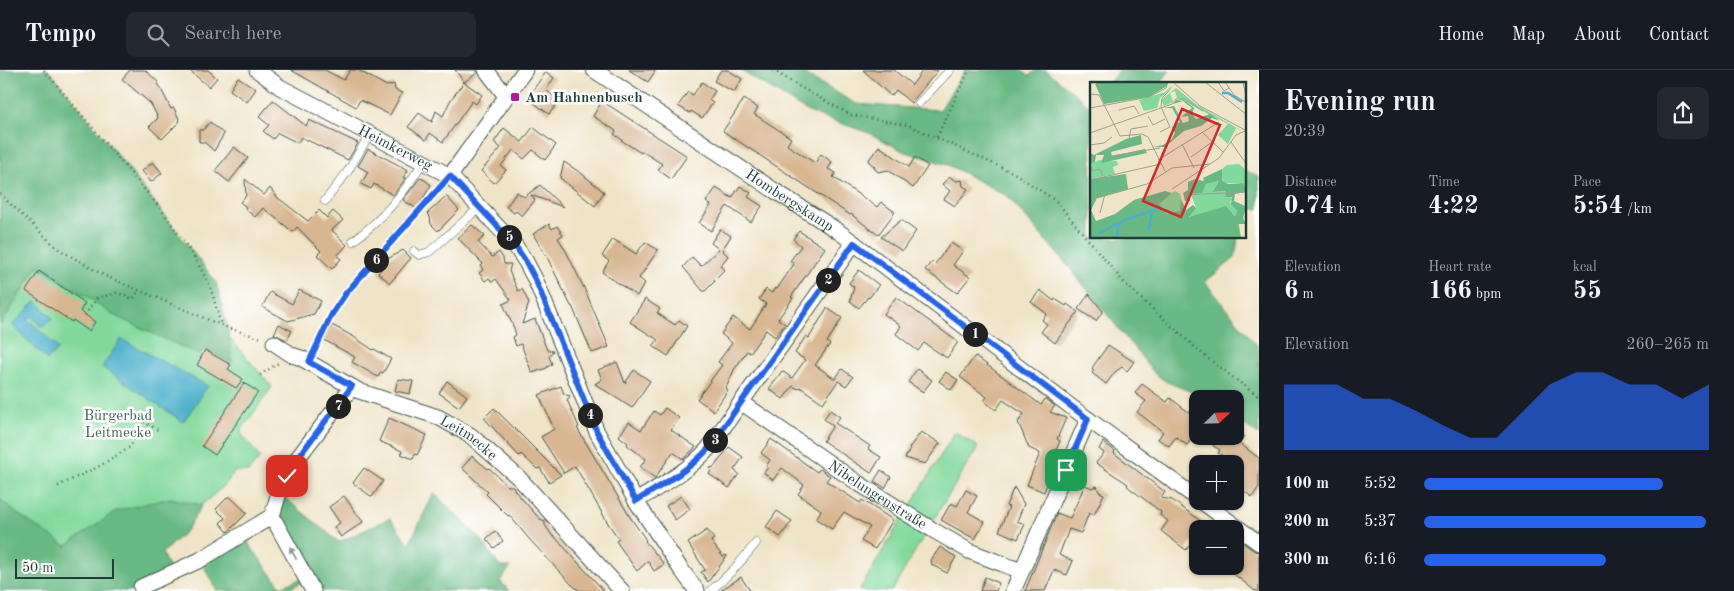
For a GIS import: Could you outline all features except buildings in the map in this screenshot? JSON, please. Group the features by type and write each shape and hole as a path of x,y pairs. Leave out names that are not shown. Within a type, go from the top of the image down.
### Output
{"street":[{"name":"Heimkerweg","path":"257,70 280,87 450,176 514,244 536,281 597,432 636,501 680,568 698,591"},
{"path":"486,70 506,96"},
{"path":"450,176 525,70"},
{"name":"Hombergskamp","path":"594,70 854,243 1189,492"},
{"path":"636,501 697,462 708,449 854,243"},
{"name":"Leitmecke","path":"274,343 292,355 309,362 359,391 438,417 470,435 519,478 622,591"},
{"path":"142,587 200,560 272,516 279,492 293,464 352,386"},
{"name":"Nibelungenstraße","path":"741,402 858,483 933,530 969,551 1021,571"},
{"path":"1013,591 1088,419"},
{"path":"1213,510 1259,543"},
{"path":"272,516 313,591"}],"lane":[{"path":"919,103 950,70"},
{"path":"325,201 348,170 370,134"},
{"path":"353,240 364,233 402,194 423,162"},
{"path":"414,251 419,255 429,252 480,206"},
{"path":"710,591 740,564 756,543"}],"path":[{"path":"44,70 161,209 193,255 210,285 221,325"},
{"path":"772,70 851,115 908,125 937,137 1014,173 1056,201 1126,285 1206,358 1259,397"},
{"path":"937,137 969,70"},
{"path":"309,362 332,314 346,293 450,176"},
{"path":"0,194 57,248 104,275 221,325 274,343"},
{"path":"85,315 97,298 116,294 133,298 140,290"},
{"path":"260,375 292,355"},
{"path":"58,486 98,468 130,447 144,422 158,430"}],"green space":[{"path":"0,70 49,70 124,163 216,282 228,328 232,363 204,349 199,355 111,314 91,299 38,266 0,326"},
{"path":"740,70 798,70 856,104 940,110 965,70 1022,70 1029,76 1036,70 1046,70 1090,106 1090,239 1238,239 1235,258 1205,282 1259,348 1259,435 1244,424 1244,390 1189,391 1167,382 1156,375 1069,267 1007,196 948,165 903,151 869,133 808,112"},
{"path":"1119,70 1170,70 1161,82 1110,82"},
{"path":"1246,171 1259,176 1259,209 1246,209"},
{"name":"Bürgerbad Leitmecke","path":"0,209 227,335 272,387 240,432 260,458 248,472 235,471 226,484 109,584 0,509"},
{"path":"955,432 978,447 931,524 908,510"},
{"path":"279,493 339,542 390,518 409,544 434,493 481,539 500,567 511,567 500,581 509,591 313,591 307,580 284,591 217,591 200,560 272,516","holes":["272,516 305,577 281,587 248,543"]},
{"path":"170,498 202,505 186,531 162,553 171,573 134,591 0,591 0,499 19,515 66,546 116,511"},
{"path":"902,518 926,532 892,591 859,591"}],"water":[{"path":"36,301 53,318 42,328 31,316 28,319 59,349 47,360 12,325"},
{"path":"121,339 208,386 183,422 102,367"}],"place":[{"name":"Am Hahnenbusch","path":"515,97"}],"route":[{"path":"287,476 293,464 352,386 309,362 332,314 346,293 450,176 500,228 526,262 536,281 597,432 636,501 697,462 708,449 854,243 1088,419 1066,470"}]}
